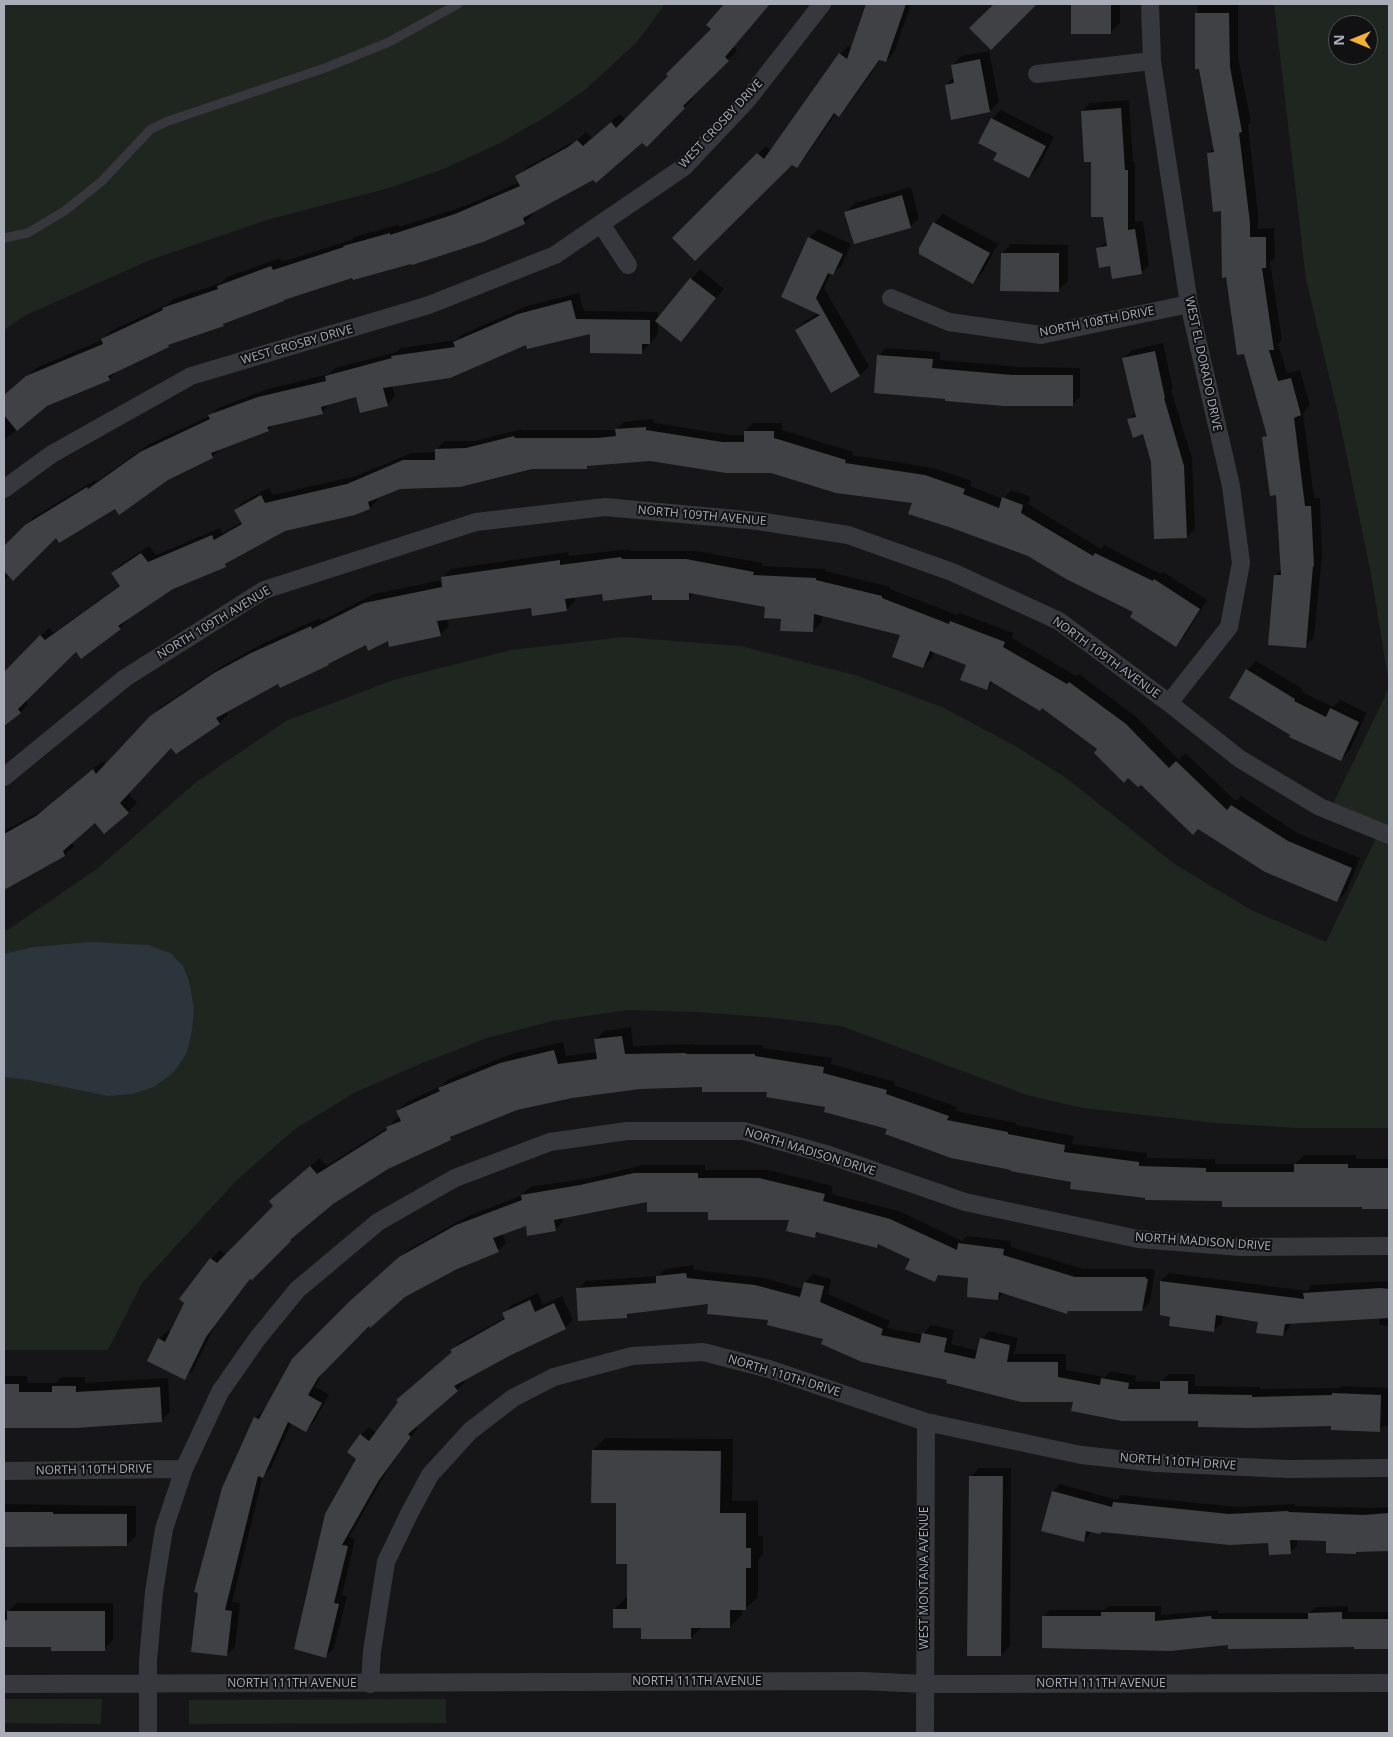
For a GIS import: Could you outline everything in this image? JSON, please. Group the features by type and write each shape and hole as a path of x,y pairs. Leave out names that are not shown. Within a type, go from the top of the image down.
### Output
{"street":[{"name":"WEST CROSBY DRIVE","path":"4,489 52,454 191,376 429,305 555,255 684,167 748,99 822,4"},
{"name":"WEST EL DORADO DRIVE","path":"1150,4 1152,61 1189,304 1231,486 1241,563 1229,626 1169,703"},
{"path":"1037,74 1152,61"},
{"path":"601,224 628,264"},
{"name":"NORTH 108TH DRIVE","path":"891,298 949,322 1041,335 1189,304"},
{"name":"NORTH 109TH AVENUE","path":"4,777 125,678 264,590 476,522 605,508 758,521 848,535 952,572 1059,621 1240,759 1320,807 1389,835"},
{"name":"NORTH MADISON DRIVE","path":"148,1733 148,1684 154,1592 164,1528 184,1469 220,1392 257,1339 297,1290 378,1222 454,1178 550,1142 627,1130 744,1130 828,1155 965,1202 1138,1239 1240,1247 1389,1246"},
{"name":"NORTH 110TH DRIVE","path":"370,1684 372,1651 386,1562 430,1476 470,1431 513,1398 554,1377 632,1356 703,1352 769,1369 926,1422 1081,1455 1156,1463 1288,1469 1389,1468"},
{"name":"WEST MONTANA AVENUE","path":"925,1733 926,1422"},
{"name":"NORTH 110TH DRIVE","path":"4,1471 184,1469"},
{"name":"NORTH 111TH AVENUE","path":"4,1684 853,1681 925,1684 1389,1683"}],"lane":[{"path":"4,238 28,233 66,210 102,181 151,129 168,121 325,68 389,42 458,4"}],"shaded area":[{"path":"4,4 665,4 637,42 586,89 549,115 500,143 446,168 389,188 267,220 150,260 26,315 4,330"},
{"path":"1274,4 1389,4 1389,684 1371,574 1339,418 1306,279"},
{"path":"623,637 740,646 855,675 942,707 1015,746 1065,777 1176,865 1251,910 1326,942 1379,832 1330,810 1389,688 1389,1128 1297,1128 1215,1123 1082,1108 1027,1095 841,1026 774,1018 696,1012 628,1010 553,1021 487,1038 420,1064 354,1093 295,1129 237,1180 142,1283 108,1350 4,1350 4,931 97,869 195,783 286,721 393,680 511,650"},
{"path":"90,942 148,945 170,953 183,966 189,981 194,1008 187,1052 174,1072 154,1087 132,1094 109,1096 4,1077 4,954 34,947"},
{"path":"4,1699 102,1699 101,1724 4,1723"},
{"path":"446,1699 446,1723 189,1724 189,1700"}],"building":[{"path":"724,4 770,4 725,57 729,61 683,106 685,108 647,147 642,143 596,183 593,180 523,218 525,224 483,242 412,265 353,280 352,278 284,300 223,324 224,326 168,345 169,347 108,376 110,380 47,406 17,431 4,415 4,395 26,376 103,344 101,339 163,310 162,308 218,289 217,286 271,266 273,270 343,246 390,233 390,235 455,214 520,186 515,176 568,147 577,140 583,146 611,122 616,128 668,76 666,74 711,29 706,25"},
{"path":"866,4 906,4 886,62 879,60 839,117 834,113 797,168 792,165 695,261 672,238 757,153 764,159 839,53 847,59"},
{"path":"994,4 1037,4 991,50 969,28"},
{"path":"1071,4 1111,4 1111,34 1071,34"},
{"path":"1195,13 1229,13 1230,67 1242,132 1239,133 1250,237 1266,237 1266,268 1262,268 1274,350 1269,350 1278,381 1291,378 1301,415 1294,418 1305,506 1311,506 1314,566 1306,648 1268,645 1274,575 1281,575 1276,495 1270,496 1262,437 1267,436 1244,354 1237,355 1226,277 1222,278 1221,211 1213,212 1207,153 1214,152 1199,69 1195,69"},
{"path":"980,59 990,112 951,120 945,85 954,83 951,65"},
{"path":"1121,108 1125,170 1128,170 1128,230 1135,229 1142,274 1112,279 1110,266 1099,268 1096,248 1107,246 1103,217 1091,217 1091,162 1084,162 1081,111"},
{"path":"991,118 1046,146 1029,178 993,160 997,153 978,143"},
{"path":"902,195 911,228 854,244 844,212"},
{"path":"933,222 990,253 973,284 919,254 919,248"},
{"path":"808,237 843,254 833,275 828,273 816,298 860,376 831,393 795,330 820,315 781,297"},
{"path":"1001,253 1059,253 1059,292 1000,291"},
{"path":"690,278 716,298 681,342 655,321"},
{"path":"571,300 576,319 650,320 650,344 642,344 642,354 590,353 590,334 527,349 526,345 450,378 383,388 388,406 360,413 356,397 321,407 323,414 267,427 269,431 211,453 213,458 168,480 119,515 115,509 59,543 56,538 13,581 4,571 4,546 25,525 87,487 88,489 140,452 210,419 208,415 258,397 326,381 325,376 392,358 391,356 455,347 453,342 518,314"},
{"path":"1155,351 1164,398 1184,466 1187,538 1154,539 1151,462 1143,434 1133,438 1127,419 1136,417 1122,358"},
{"path":"877,355 933,359 932,368 1012,375 1073,375 1073,406 1004,406 874,393"},
{"path":"646,427 646,430 722,442 744,442 744,431 774,431 774,438 846,460 845,463 925,475 965,489 963,494 999,508 1002,497 1023,505 1021,513 1093,556 1095,553 1153,581 1154,579 1200,609 1176,647 1130,617 1133,612 1066,579 1028,556 908,514 912,503 836,493 771,473 726,473 650,461 587,466 587,469 532,469 460,487 400,489 368,502 370,509 355,515 285,531 225,564 226,567 173,589 118,626 121,629 81,659 76,652 18,709 21,713 4,726 4,672 40,635 45,640 120,586 111,573 141,553 148,562 212,535 214,540 242,524 234,510 261,495 265,503 347,484 403,460 435,460 435,449 466,448 514,436 515,438 597,438 616,436 615,429"},
{"path":"621,557 622,559 686,559 754,572 753,575 816,578 816,580 882,596 882,598 949,624 950,621 1005,642 1003,647 1067,684 1069,682 1126,724 1169,768 1176,761 1227,810 1231,805 1288,841 1352,868 1337,902 1265,872 1198,829 1193,835 1141,785 1138,787 1128,778 1124,783 1094,753 1097,749 1042,708 1040,711 990,681 987,690 960,680 966,665 930,651 923,668 892,657 900,635 814,614 813,632 780,631 781,619 764,618 765,607 689,593 689,600 652,600 652,595 603,601 602,594 565,599 567,611 532,616 531,608 437,621 441,636 389,647 388,641 368,651 366,645 280,688 278,684 216,718 220,724 176,754 171,748 120,803 129,813 104,834 95,823 63,851 65,856 4,890 4,834 36,816 93,769 96,774 150,716 214,673 251,653 311,626 312,629 364,603 442,587 441,577 560,560 560,565"},
{"path":"1246,669 1295,699 1294,701 1326,717 1330,708 1359,722 1341,761 1289,737 1290,735 1229,698"},
{"path":"622,1036 625,1054 755,1054 755,1056 824,1067 823,1073 887,1090 886,1094 949,1116 947,1120 1065,1145 1064,1152 1139,1162 1139,1166 1206,1168 1206,1172 1294,1172 1294,1164 1348,1164 1348,1168 1389,1168 1389,1209 1362,1209 1362,1207 1222,1207 1222,1201 1145,1200 1145,1198 1070,1189 1071,1182 951,1158 885,1134 887,1129 824,1112 825,1107 766,1097 767,1092 702,1092 702,1087 640,1089 572,1098 517,1110 450,1137 451,1140 388,1169 333,1204 290,1240 252,1280 250,1279 206,1337 185,1380 147,1361 158,1338 165,1342 184,1303 179,1299 210,1258 217,1263 273,1206 269,1201 310,1166 317,1174 387,1130 386,1127 401,1121 396,1111 440,1091 438,1088 500,1063 554,1050 558,1064 597,1059 594,1039"},
{"path":"634,1173 698,1173 698,1178 759,1178 825,1194 823,1201 890,1219 957,1250 958,1243 1004,1249 1003,1255 1075,1277 1146,1277 1148,1279 1142,1311 1068,1311 1067,1314 999,1292 998,1300 967,1297 968,1278 938,1275 935,1282 905,1269 910,1259 878,1244 877,1248 816,1232 815,1238 786,1231 789,1220 708,1220 708,1212 647,1212 647,1202 554,1220 556,1231 527,1236 526,1226 493,1238 499,1252 457,1269 405,1297 370,1328 369,1326 318,1378 308,1395 322,1403 306,1432 288,1422 263,1478 258,1476 225,1610 232,1611 227,1656 191,1652 198,1593 194,1592 222,1488 254,1417 259,1419 292,1359 351,1300 399,1257 456,1225 522,1200 521,1195"},
{"path":"686,1273 687,1278 755,1285 800,1297 804,1282 824,1286 820,1302 883,1329 881,1335 920,1343 922,1333 947,1338 944,1352 975,1359 980,1338 1010,1345 1007,1362 1058,1362 1058,1377 1100,1385 1101,1378 1129,1383 1128,1389 1160,1389 1160,1381 1188,1381 1188,1394 1252,1395 1252,1397 1332,1395 1332,1393 1381,1395 1380,1432 1331,1430 1331,1426 1198,1427 1198,1421 1122,1421 1071,1411 1073,1402 1021,1402 946,1383 947,1380 862,1362 821,1344 823,1339 767,1325 768,1320 707,1314 708,1304 627,1314 627,1318 578,1321 576,1288 656,1283 656,1276"},
{"path":"1160,1281 1304,1299 1303,1293 1389,1289 1389,1318 1285,1324 1283,1336 1256,1333 1258,1322 1216,1315 1214,1332 1169,1326 1170,1317 1160,1315"},
{"path":"530,1300 535,1312 554,1303 566,1329 511,1355 454,1386 458,1391 408,1434 411,1437 379,1480 342,1545 348,1546 334,1603 339,1604 326,1658 294,1649 325,1514 356,1459 347,1452 360,1434 369,1441 398,1402 396,1400 452,1352 450,1350 505,1319 502,1313"},
{"path":"4,1384 19,1384 19,1392 52,1392 52,1386 76,1386 76,1392 160,1387 162,1422 76,1428 4,1428"},
{"path":"592,1450 721,1451 720,1513 746,1513 746,1548 751,1548 751,1568 746,1568 746,1610 730,1610 730,1628 691,1628 691,1639 641,1639 641,1628 613,1628 613,1609 627,1609 627,1564 616,1564 616,1503 591,1503"},
{"path":"969,1476 1003,1476 1001,1656 967,1656"},
{"path":"1052,1491 1112,1507 1113,1502 1229,1514 1288,1511 1363,1515 1389,1513 1389,1551 1356,1552 1356,1554 1326,1553 1326,1541 1290,1540 1291,1554 1269,1555 1268,1543 1230,1545 1101,1532 1100,1534 1086,1531 1084,1542 1041,1531"},
{"path":"4,1512 127,1514 127,1546 4,1547"},
{"path":"7,1611 105,1611 105,1651 51,1651 51,1647 4,1647 4,1620 7,1620"},
{"path":"1101,1612 1155,1612 1155,1621 1211,1616 1212,1619 1308,1619 1308,1613 1342,1612 1342,1619 1389,1619 1389,1649 1354,1649 1354,1647 1228,1649 1228,1645 1170,1651 1042,1648 1042,1616 1101,1616"}]}
